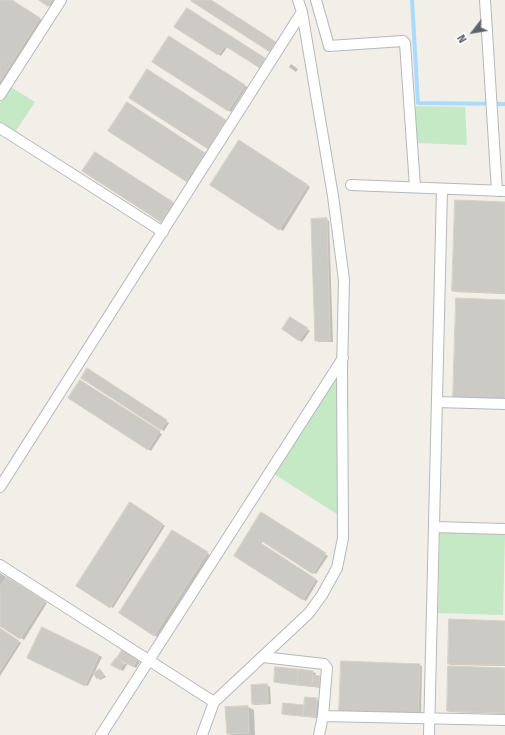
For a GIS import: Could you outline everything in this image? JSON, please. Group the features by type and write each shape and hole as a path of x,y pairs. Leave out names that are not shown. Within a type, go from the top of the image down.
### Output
{"street":[{"path":"0,95 61,0"},
{"path":"202,735 214,702 309,613 322,595 337,568 343,538 344,280 333,196 302,12 298,0"},
{"path":"316,0 329,46 403,41 405,43 415,187"},
{"path":"351,185 501,191 485,0"},
{"path":"0,487 302,12"},
{"path":"0,128 163,232"},
{"path":"429,735 442,189"},
{"path":"101,735 344,356"},
{"path":"437,402 505,404"},
{"path":"434,527 505,529"},
{"path":"0,565 214,702"},
{"path":"262,657 324,664 327,668 323,716 319,735"},
{"path":"323,716 505,720"}],"green space":[{"path":"11,87 35,102 15,132 0,123 0,103"},
{"path":"415,106 465,107 467,145 417,143"},
{"path":"339,372 340,516 274,474"},
{"path":"440,531 505,533 503,615 438,613"}],"building":[{"path":"0,0 12,0 40,18 0,81"},
{"path":"39,0 52,0 48,6"},
{"path":"211,0 276,42 270,52 191,1"},
{"path":"187,8 265,58 260,68 225,46 218,55 174,27"},
{"path":"169,36 245,85 228,111 152,62"},
{"path":"147,69 226,120 208,149 129,98"},
{"path":"127,102 205,153 187,182 108,131"},
{"path":"239,140 308,185 279,230 210,185"},
{"path":"95,152 173,202 161,222 82,171"},
{"path":"455,200 505,202 505,293 452,291"},
{"path":"327,218 330,341 315,341 311,219"},
{"path":"456,298 505,300 505,399 453,397"},
{"path":"290,317 308,328 299,341 282,329"},
{"path":"87,368 167,420 161,430 81,378"},
{"path":"80,380 160,431 148,450 68,398"},
{"path":"130,502 163,524 110,608 76,586"},
{"path":"261,512 326,553 313,574 260,540 259,542 316,579 303,600 234,556"},
{"path":"172,530 208,552 154,636 119,613"},
{"path":"7,577 45,601 20,639 0,626 0,587"},
{"path":"449,619 505,621 505,665 448,664"},
{"path":"42,627 99,655 85,686 27,658"},
{"path":"0,628 19,641 0,671"},
{"path":"122,650 138,659 133,667 117,658"},
{"path":"116,658 124,663 120,670 111,665"},
{"path":"341,661 420,664 418,715 339,712"},
{"path":"448,666 505,668 505,713 447,711"},
{"path":"275,667 298,669 297,685 274,682"},
{"path":"100,669 104,675 97,679 93,673"},
{"path":"299,669 313,671 312,686 297,685"},
{"path":"313,675 320,676 319,687 312,686"},
{"path":"267,684 268,703 252,704 251,685"},
{"path":"305,697 317,698 315,717 303,716"},
{"path":"283,703 304,705 303,716 282,714"},
{"path":"248,706 249,733 227,734 225,707"}],"waterway":[{"path":"412,0 418,103 505,104"}]}
